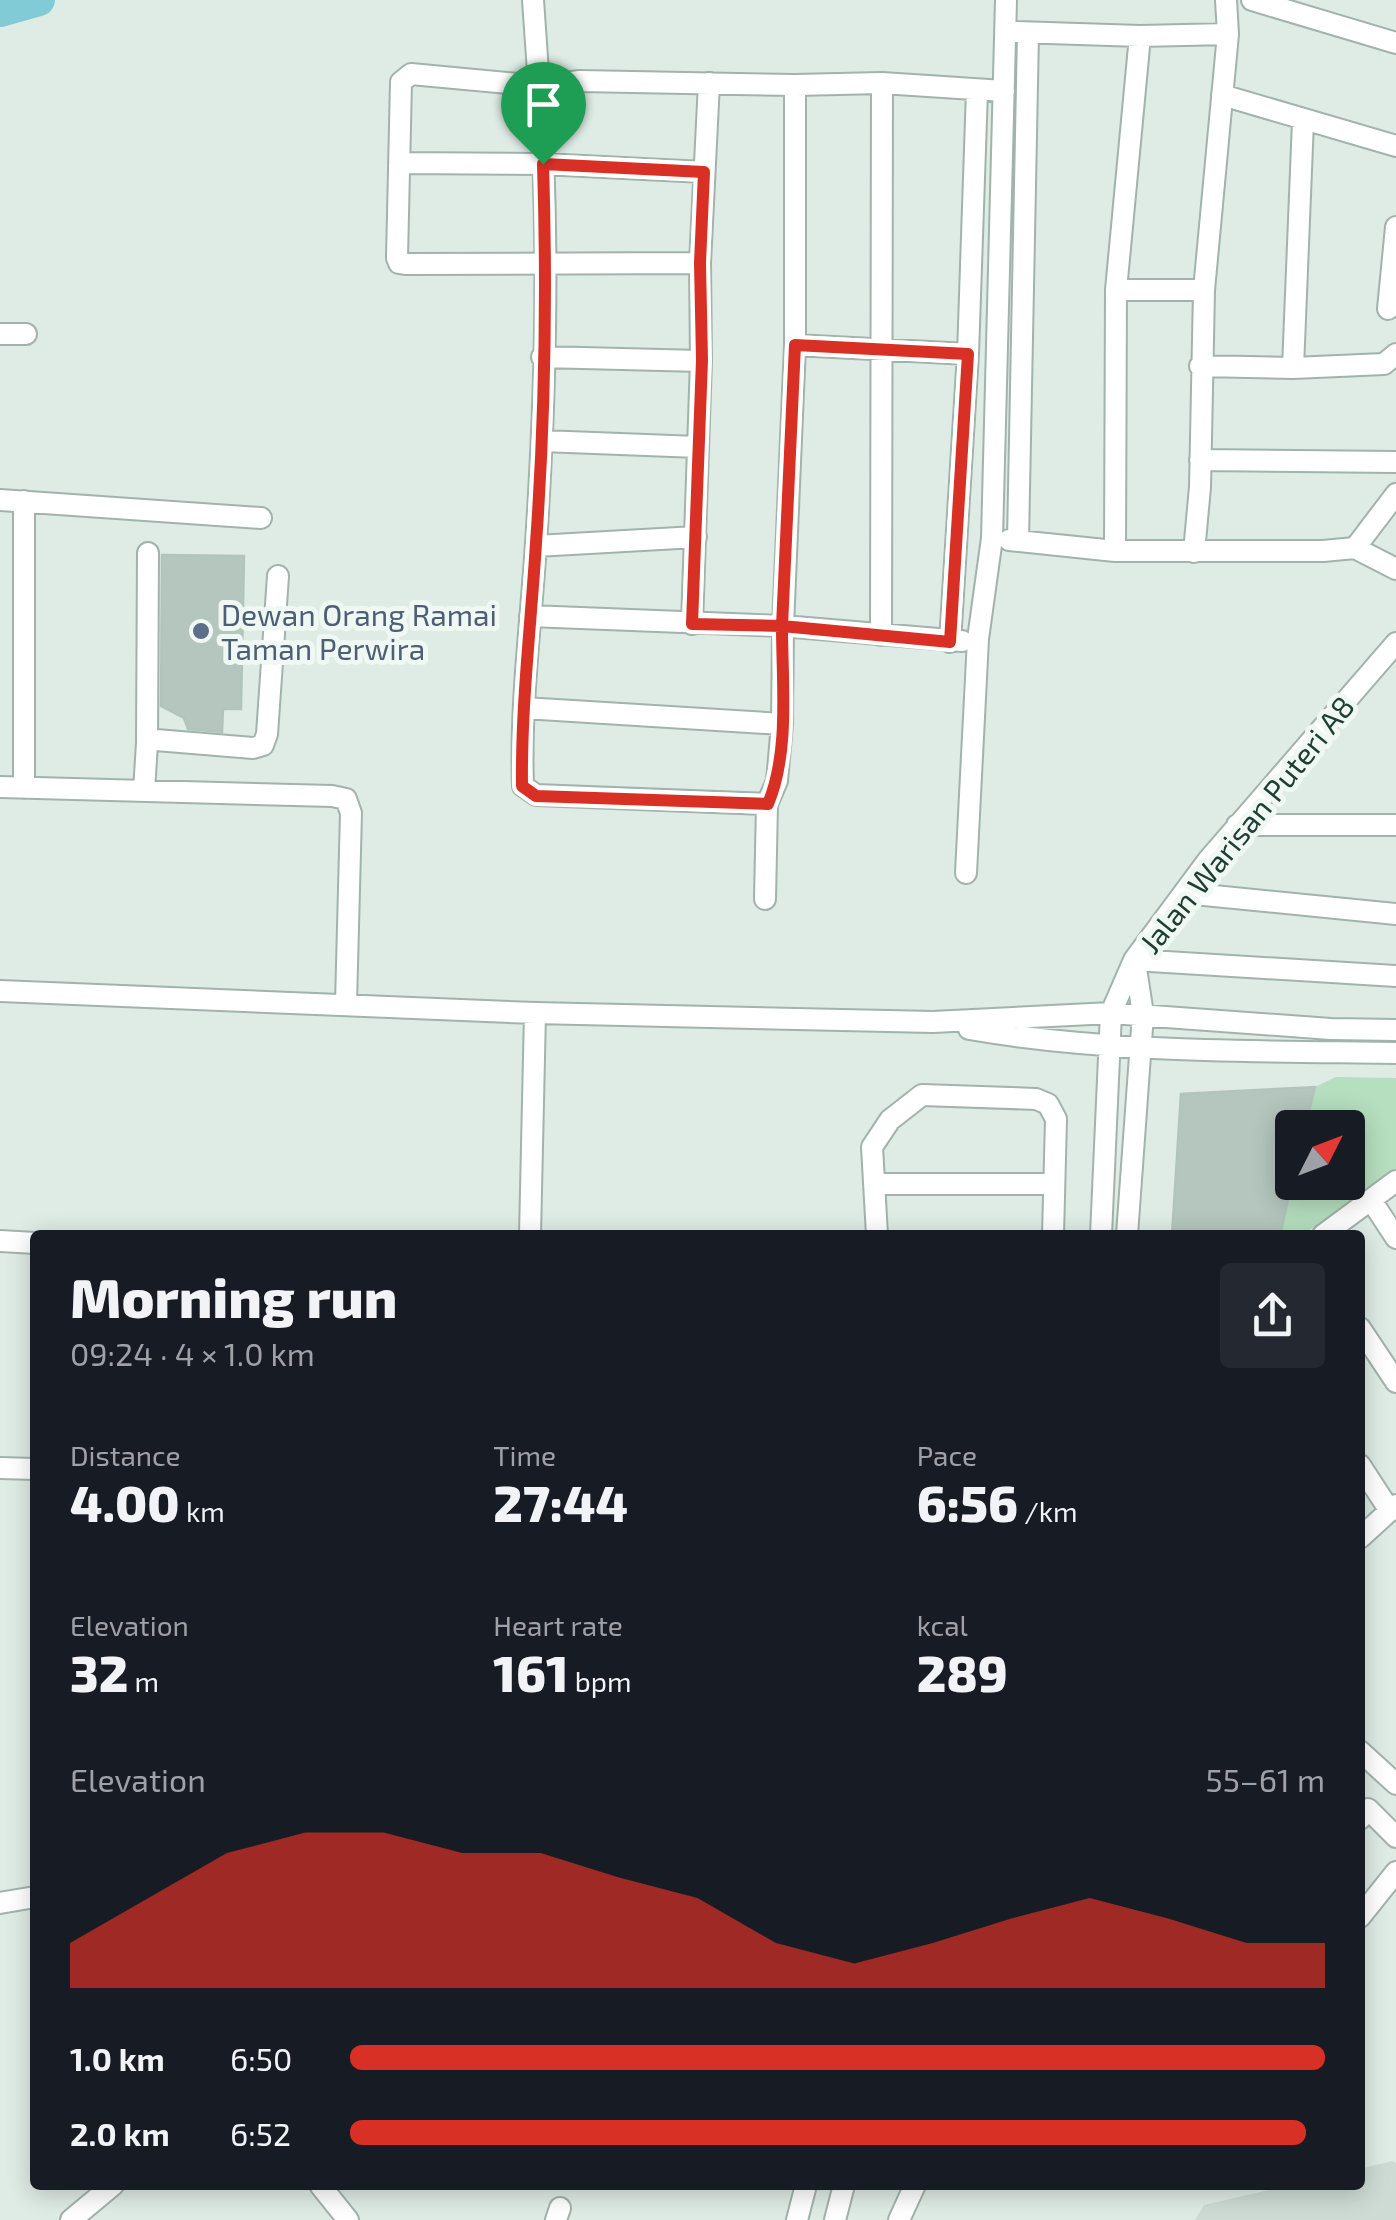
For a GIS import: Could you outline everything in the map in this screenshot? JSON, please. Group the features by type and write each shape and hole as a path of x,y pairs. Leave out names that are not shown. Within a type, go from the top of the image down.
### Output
{"street":[{"path":"532,0 546,262 542,441 522,786 536,796 768,804"},
{"path":"966,873 978,639 992,538 1006,0"},
{"path":"1194,552 1204,290 1228,34 1226,0"},
{"path":"1252,0 1396,43"},
{"path":"1005,32 1228,34"},
{"path":"1018,541 1028,32"},
{"path":"1115,551 1116,290 1140,36"},
{"path":"700,263 399,263 404,76 539,86 580,81 882,83 1004,91"},
{"path":"692,624 708,83"},
{"path":"881,636 882,83"},
{"path":"765,899 768,804 777,781 782,724 782,626 795,345 794,85"},
{"path":"950,642 968,354 977,90"},
{"path":"1222,94 1396,146"},
{"path":"1294,368 1302,121"},
{"path":"399,162 704,172"},
{"path":"1388,310 1396,228"},
{"path":"1116,290 1204,290"},
{"path":"0,334 26,334"},
{"path":"795,345 968,354"},
{"path":"1200,366 1294,368 1384,364 1396,354"},
{"path":"542,358 702,360"},
{"path":"542,441 698,448"},
{"path":"1200,460 1396,462"},
{"path":"1355,548 1396,494"},
{"path":"0,500 261,518"},
{"path":"24,502 24,788"},
{"path":"536,546 696,537"},
{"path":"992,538 1115,551 1355,548 1396,569"},
{"path":"144,791 148,553"},
{"path":"147,743 156,740 253,748 263,745 267,734 278,576"},
{"path":"530,616 782,626 950,642 978,639"},
{"name":"Jalan Warisan Puteri A8","path":"1112,1013 1134,960 1184,892 1237,825 1396,643"},
{"path":"524,708 782,724"},
{"path":"0,787 346,799 351,812 346,1003"},
{"path":"1237,825 1396,825"},
{"path":"1184,892 1396,914"},
{"path":"1127,1230 1142,1014 1134,960 1396,976"},
{"path":"0,991 535,1013 933,1022 1112,1013 1396,1030"},
{"path":"530,1230 535,1013"},
{"path":"1102,1230 1112,1013"},
{"path":"933,1022 1047,1042 1111,1047 1396,1053"},
{"path":"878,1230 872,1148 890,1120 922,1096 1036,1098 1048,1104 1056,1119 1053,1230"},
{"path":"1330,1230 1396,1182"},
{"path":"874,1184 1054,1184"},
{"path":"1371,1200 1396,1238"},
{"path":"0,1241 30,1242"},
{"path":"1365,1336 1396,1382"},
{"path":"0,1468 30,1468"},
{"path":"1365,1472 1393,1508 1365,1533"},
{"path":"1365,1756 1396,1784"},
{"path":"1365,1813 1368,1809 1396,1837"},
{"path":"1365,1911 1396,1872"},
{"path":"0,1902 30,1898"},
{"path":"71,2220 107,2190"},
{"path":"324,2190 348,2220"},
{"path":"797,2220 805,2190"},
{"path":"835,2220 843,2190"},
{"path":"899,2220 914,2190"}],"shaded area":[{"path":"1396,2163 1396,2220 1195,2220 1204,2205 1268,2190 1365,2190 1365,2168"}],"green space":[{"path":"1336,1077 1396,1078 1396,1172 1365,1193 1365,1110 1309,1110 1315,1087"},
{"path":"1288,1200 1354,1200 1309,1230 1281,1230"}],"building":[{"name":"Dewan Orang Ramai Taman Perwira","path":"162,555 244,556 241,709 223,709 222,732 188,729 184,718 161,706"},
{"path":"1315,1087 1309,1110 1275,1110 1275,1200 1288,1200 1281,1230 1172,1230 1181,1094"}],"waterway":[{"path":"0,11 39,0"}],"place":[{"name":"Dewan Orang Ramai Taman Perwira","path":"201,631"}],"route":[{"path":"543,164 546,262 542,441 522,786 536,796 768,804 777,781 782,724 782,626 950,642 968,354 795,345 782,626 692,624 704,172 543,164"}]}
